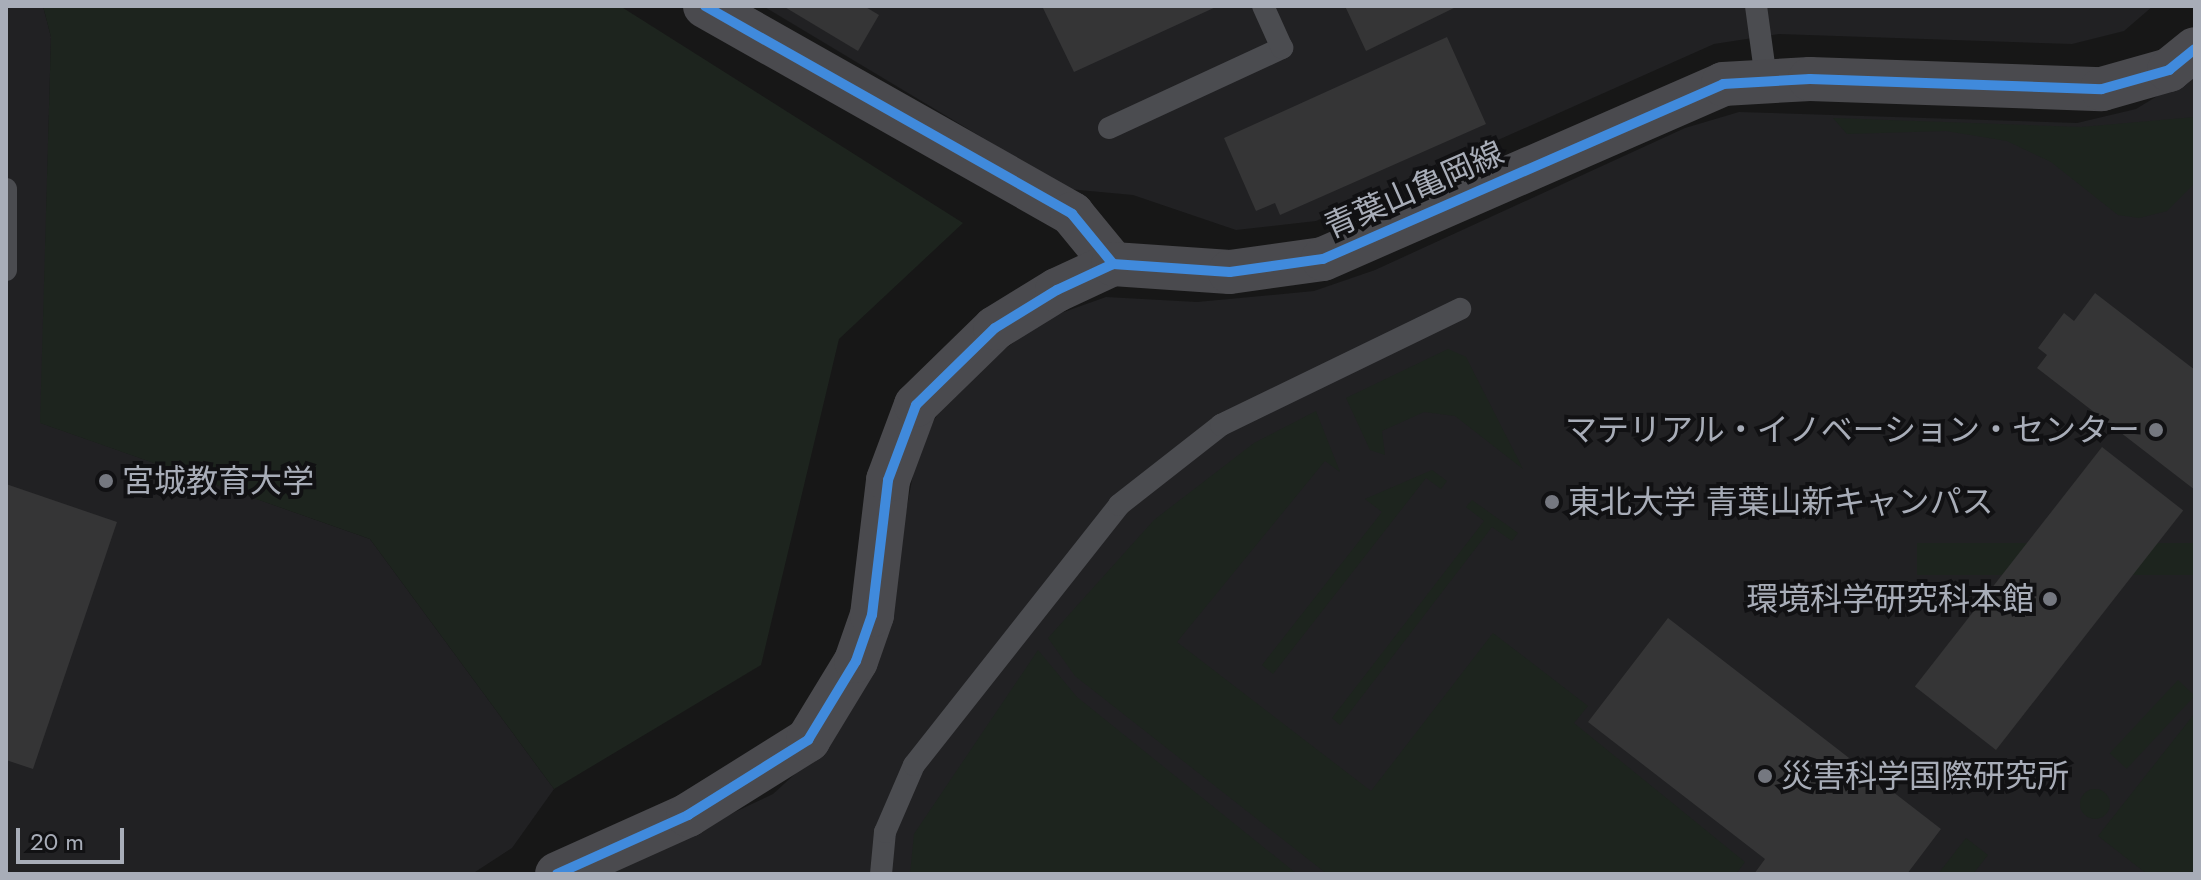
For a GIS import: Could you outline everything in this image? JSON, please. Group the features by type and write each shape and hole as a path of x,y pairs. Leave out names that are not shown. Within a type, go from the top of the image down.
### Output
{"street":[{"path":"557,874 688,815 808,740 850,675 872,615 888,480 916,405 995,328 1113,264 1072,214 705,6"},
{"name":"青葉山亀岡線","path":"1113,264 1230,272 1323,259 1647,113 1723,84 1766,79 2102,89 2169,70 2195,49"}],"lane":[{"path":"1109,128 1282,48 1263,6"},
{"path":"1756,6 1766,79"},
{"path":"6,189 6,270"},
{"path":"881,874 885,832 914,765 1119,505 1221,425 1460,309"}],"shaded area":[{"name":"宮城教育大学","path":"6,6 43,6 51,37 41,423 370,539 554,789 512,848 472,874 6,874"},
{"path":"43,6 620,6 963,223 839,339 761,665 554,789 370,539 40,423 51,37"},
{"path":"763,6 2153,6 2124,31 2072,44 1779,34 1714,44 1316,221 1236,230 1133,195 1068,189"},
{"name":"東北大学 青葉山新キャンパス","path":"2195,73 2195,874 604,874 773,794 831,741 879,654 915,464 934,420 957,384 1047,318 1106,297 1197,302 1314,291 1375,270 1685,128 1739,112 2077,123 2136,109"},
{"path":"2195,117 2195,183 2167,211 2139,218 2118,215 2051,162 2007,141 1946,131 1847,134 1833,118 2081,127"},
{"path":"1448,349 1466,357 1523,469 1455,416 1424,412 1382,431 1385,455 1370,450 1346,398"},
{"path":"1316,411 1340,472 1325,461 1177,642 1371,791 1493,633 1588,706 1574,723 1745,862 1736,874 1327,874 1075,676 1048,638 1154,520 1254,443"},
{"path":"1432,470 1447,481 1441,489 1426,478 1273,674 1262,665 1382,512 1365,499"},
{"path":"1472,500 1518,533 1512,541 1492,527 1340,725 1332,718 1484,521 1466,507"},
{"path":"1917,543 2195,543 2195,575 1917,575"},
{"path":"1038,650 1077,697 1297,874 910,874 914,834"},
{"path":"2178,680 2195,696 2127,769 2110,753"},
{"path":"2195,713 2195,874 2147,874 2098,836"},
{"path":"2095,789 2106,793 2110,804 2106,815 2095,819 2084,815 2080,804 2084,793"},
{"path":"1966,838 1988,855 1973,874 1938,874"}],"building":[{"path":"783,6 864,6 879,15 858,51"},
{"path":"1042,6 1218,6 1074,72"},
{"path":"1345,6 1458,6 1366,51"},
{"path":"1447,37 1486,124 1280,215 1275,203 1256,211 1224,138"},
{"name":"マテリアル・イノベーション・センター","path":"2095,293 2195,370 2195,490 2037,368 2047,355 2038,348 2064,313 2074,321"},
{"name":"環境科学研究科本館","path":"2102,447 2183,510 1996,750 1915,687"},
{"path":"6,484 117,522 33,769 6,760"},
{"name":"災害科学国際研究所","path":"1668,618 1941,829 1907,874 1754,874 1765,859 1588,722"}],"cycle path":[{"path":"705,6 1072,214 1113,264"},
{"path":"557,874 688,815 808,740 856,661 872,615 888,480 916,405 995,328 1057,290 1113,264 1230,272 1323,259 1723,84 1810,79 2102,89 2169,70 2195,49"}],"place":[{"name":"マテリアル・イノベーション・センター","path":"2156,430"},
{"name":"宮城教育大学","path":"106,481"},
{"name":"東北大学 青葉山新キャンパス","path":"1552,502"},
{"name":"環境科学研究科本館","path":"2050,599"},
{"name":"災害科学国際研究所","path":"1765,776"}]}
